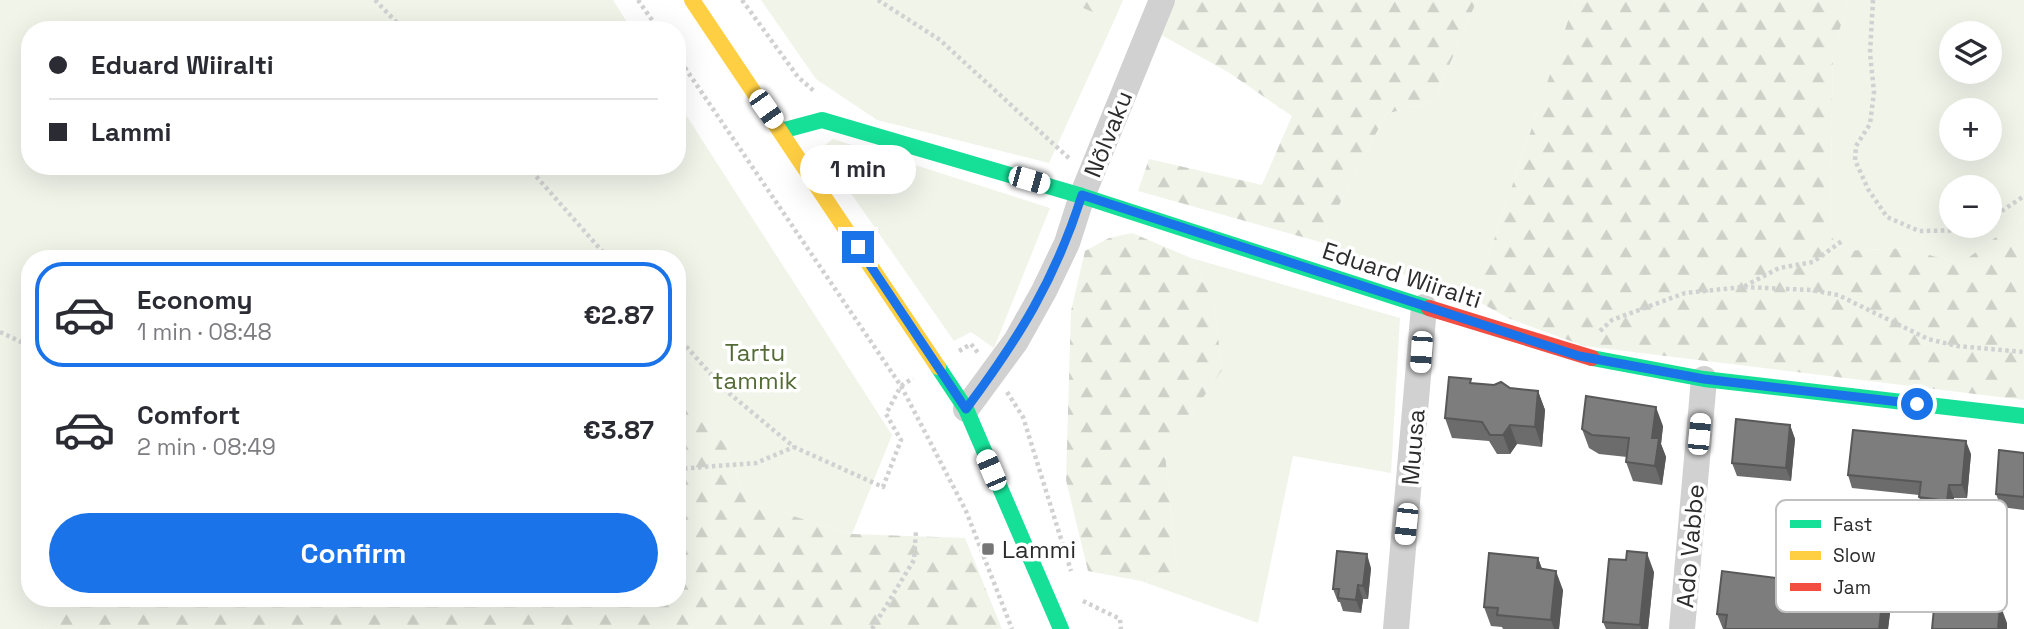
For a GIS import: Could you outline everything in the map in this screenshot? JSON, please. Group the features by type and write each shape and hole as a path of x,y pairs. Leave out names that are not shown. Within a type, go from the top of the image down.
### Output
{"street":[{"path":"692,0 966,409 1060,629"},
{"name":"Nõlvaku","path":"966,409 1016,341 1044,292 1067,243 1082,195 1162,0"},
{"name":"Eduard Wiiralti","path":"781,131 822,120 1082,195 1579,356 1704,379 2024,416"},
{"name":"Muusa","path":"1396,629 1424,307"},
{"name":"Ado Vabbe","path":"1682,629 1704,379"}],"path":[{"path":"375,0 395,21"},
{"path":"638,0 653,21"},
{"path":"742,0 798,77 821,97"},
{"path":"878,0 940,40 1078,167"},
{"path":"1873,0 1870,53 1874,92 1870,124 1856,146 1855,160 1868,189 1887,216 1919,231 1939,231"},
{"path":"535,175 601,250"},
{"path":"2002,211 2024,196"},
{"path":"1743,287 1780,268 1813,262 1842,241"},
{"path":"1579,356 1612,320 1685,293 1743,287 1811,290 1838,295 1928,339 1957,346 2024,352"},
{"path":"0,332 21,342"},
{"path":"686,346 724,389 794,447 883,487 901,440 886,414 901,386 966,511 1012,629"},
{"path":"993,372 1023,417 1072,573"},
{"path":"686,468 756,463 794,447"},
{"path":"872,629 914,560 916,531"},
{"path":"1077,596 1090,607 1120,619 1121,629"}],"green space":[{"name":"Tartu tammik","path":"0,0 613,0 626,21 21,21 21,175 686,175 686,115 892,435 852,534 747,502 727,445 686,408 686,250 21,250 21,607 74,607 45,629 0,629"},
{"path":"761,0 1064,0 1114,21 1049,163 877,120 816,79"},
{"path":"1064,0 1123,0 1114,21"},
{"path":"1168,0 1477,0 1434,101 1386,114 1320,242 1138,191 1149,159 1262,185 1292,116 1228,72 1156,32"},
{"path":"1477,0 1575,0 1474,299 1320,242 1386,114 1434,101"},
{"path":"1575,0 1849,0 1833,50 1830,234 1841,251 1906,248 1960,264 1995,238 2002,238 2002,232 2024,216 2024,400 1584,346 1508,318 1474,299"},
{"path":"1849,0 2024,0 2024,216 2002,232 2002,175 1939,175 1939,238 1995,238 1960,264 1906,248 1840,251 1830,234 1833,50"},
{"path":"833,139 1050,208 994,348 971,332 954,341 820,149"},
{"path":"1132,233 1191,258 1214,302 1222,370 1165,453 1177,572 1141,581 1088,571 1066,480 1071,311 1085,251 1109,238"},
{"path":"1191,258 1400,318 1391,473 1293,456 1258,623 1141,581 1177,572 1165,453 1222,370 1214,302"},
{"path":"686,408 727,445 747,502 852,534 965,538 1002,629 45,629 74,607 212,607 227,610 236,607 686,607"},
{"path":"212,607 237,607 227,610"}],"building":[{"path":"1449,377 1471,379 1470,383 1494,385 1501,382 1510,388 1538,391 1535,427 1510,425 1503,435 1490,435 1482,422 1445,418"},
{"path":"1586,396 1656,407 1652,438 1659,438 1655,466 1626,462 1629,438 1592,435 1582,429"},
{"path":"1736,419 1790,425 1786,468 1732,463"},
{"path":"1853,430 1966,441 1962,485 1949,485 1947,500 1919,497 1921,482 1848,475"},
{"path":"1999,450 2024,453 2024,497 1996,494"},
{"path":"1337,551 1367,554 1363,586 1358,585 1356,600 1338,598 1339,589 1333,589"},
{"path":"1627,551 1647,553 1640,625 1603,622 1609,559 1626,560"},
{"path":"1489,553 1538,558 1537,568 1556,571 1551,620 1497,615 1498,608 1484,607"},
{"path":"1722,571 1776,578 1776,612 1881,612 1879,629 1725,629 1727,615 1717,614"},
{"path":"1934,612 1999,612 1998,629 1932,629"}],"traffic: fast":[{"path":"781,131 822,120 1082,196 1429,308"},
{"path":"1592,358 1704,379 2024,416"},
{"path":"938,367 966,409 1061,629"}],"traffic: slow":[{"path":"692,0 938,367"}],"traffic: jam":[{"path":"1429,308 1592,358"}],"place":[{"name":"Lammi","path":"988,549"}],"route":[{"path":"858,247 966,409 1016,341 1044,292 1067,243 1082,195 1579,356 1704,379 1917,404"}]}
